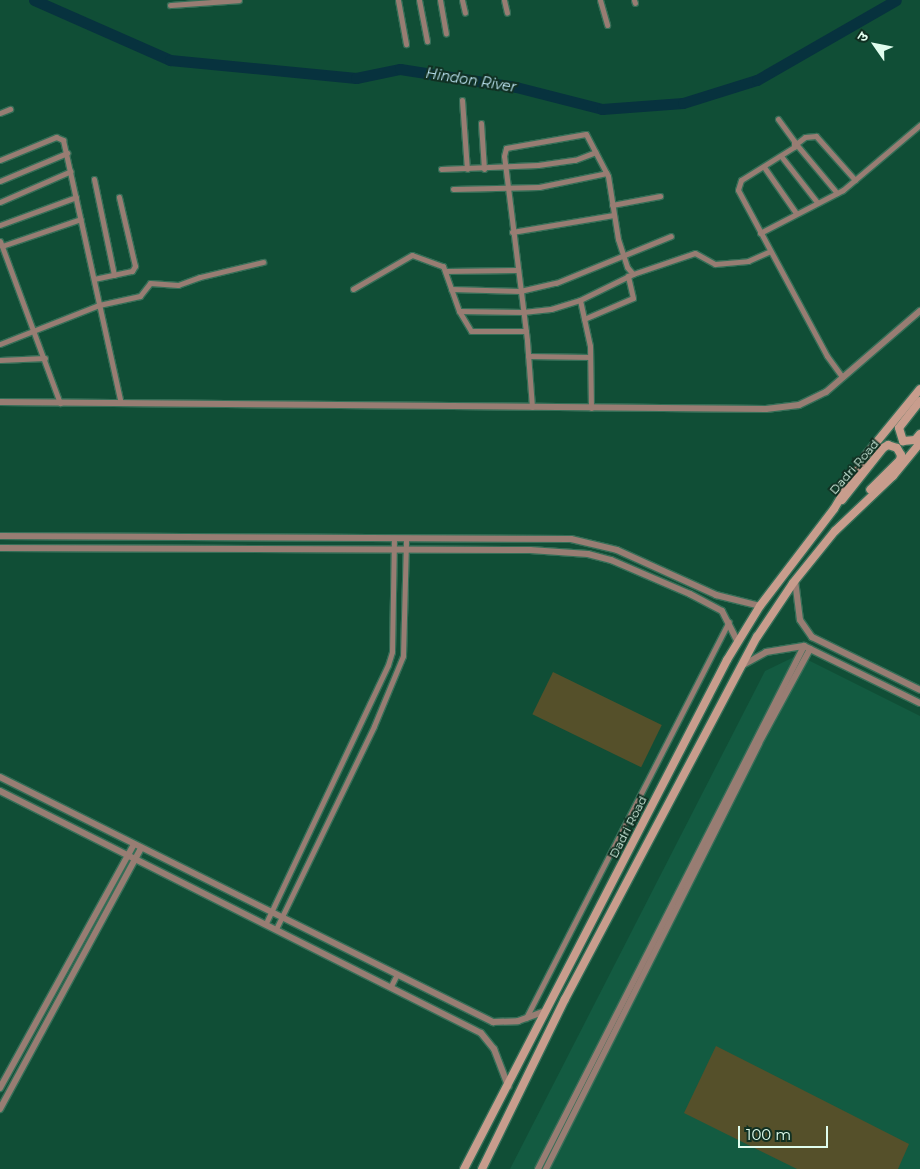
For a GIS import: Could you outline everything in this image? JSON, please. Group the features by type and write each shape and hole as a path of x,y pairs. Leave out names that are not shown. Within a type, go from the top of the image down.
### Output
{"main road":[{"name":"Dadri Road","path":"834,509 866,455 920,389"},
{"path":"920,401 899,428 899,436 909,442 920,434"},
{"name":"Dadri Road","path":"850,514 893,476 920,443"},
{"name":"Dadri Road","path":"464,1169 738,642 760,606 883,448 888,445 897,448 901,455 900,460 850,514 795,580 736,671 565,999 482,1169"}],"street":[{"path":"170,5 239,0"},
{"path":"398,0 406,44"},
{"path":"420,0 427,41"},
{"path":"440,0 446,33"},
{"path":"462,0 465,13"},
{"path":"504,0 507,13"},
{"path":"600,0 607,25"},
{"path":"462,100 466,169"},
{"path":"0,113 10,109"},
{"path":"778,120 837,193"},
{"path":"481,123 484,169"},
{"path":"760,233 837,193 855,180 920,124"},
{"path":"532,407 526,331 505,168 504,151 509,146 539,144 583,134 596,152 607,173 614,215 624,256 631,275 633,298 584,319"},
{"path":"842,377 827,356 760,233 737,186 796,144 814,134 855,180"},
{"path":"0,160 56,138 62,140 67,153 121,403"},
{"path":"441,169 505,168 575,160 596,152"},
{"path":"0,181 67,153"},
{"path":"781,156 817,202"},
{"path":"764,167 796,213"},
{"path":"0,202 71,171"},
{"path":"453,189 539,187 607,173"},
{"path":"94,179 114,275"},
{"path":"612,204 660,196"},
{"path":"0,225 76,197"},
{"path":"94,279 132,271 135,266 119,197"},
{"path":"512,232 614,215"},
{"path":"60,403 35,329 1,244 80,219"},
{"path":"451,289 520,291 556,283 671,236"},
{"path":"459,311 523,312 551,309 580,300 631,275 695,252 715,264 748,261 770,251"},
{"path":"353,289 408,256 438,262 445,271 459,311 471,331 526,331"},
{"path":"0,344 100,305 140,296 150,283 178,285 200,277 263,262"},
{"path":"445,271 517,270"},
{"path":"580,300 590,357 591,408"},
{"path":"0,402 766,409 799,405 826,392 920,311"},
{"path":"528,356 590,357"},
{"path":"0,360 45,358"},
{"path":"0,536 571,539 594,542 716,595 760,606"},
{"path":"266,923 388,665 392,652 394,539"},
{"path":"276,929 404,656 406,539"},
{"path":"0,548 530,550 588,554 612,560 690,594 722,611 738,642"},
{"path":"795,580 798,608 812,637 920,690"},
{"path":"526,1018 729,622"},
{"path":"538,1169 807,648"},
{"path":"546,1169 807,648"},
{"path":"736,671 766,652 807,648 920,703"},
{"path":"843,664 848,655"},
{"path":"0,777 492,1022 526,1018 545,1011"},
{"path":"0,791 266,923 481,1033 494,1049 508,1086"},
{"path":"0,1088 134,844"},
{"path":"1,1106 141,848"},
{"path":"391,986 397,974"}],"shaded area":[{"path":"798,655 920,716 920,1169 510,1169 765,671"},
{"path":"553,672 662,725 641,767 532,714"},
{"path":"716,1046 909,1144 898,1169 797,1169 684,1113"}],"waterway":[{"name":"Hindon River","path":"34,0 170,60 356,78 400,69 516,87 602,109 683,103 757,80 896,0"}]}
